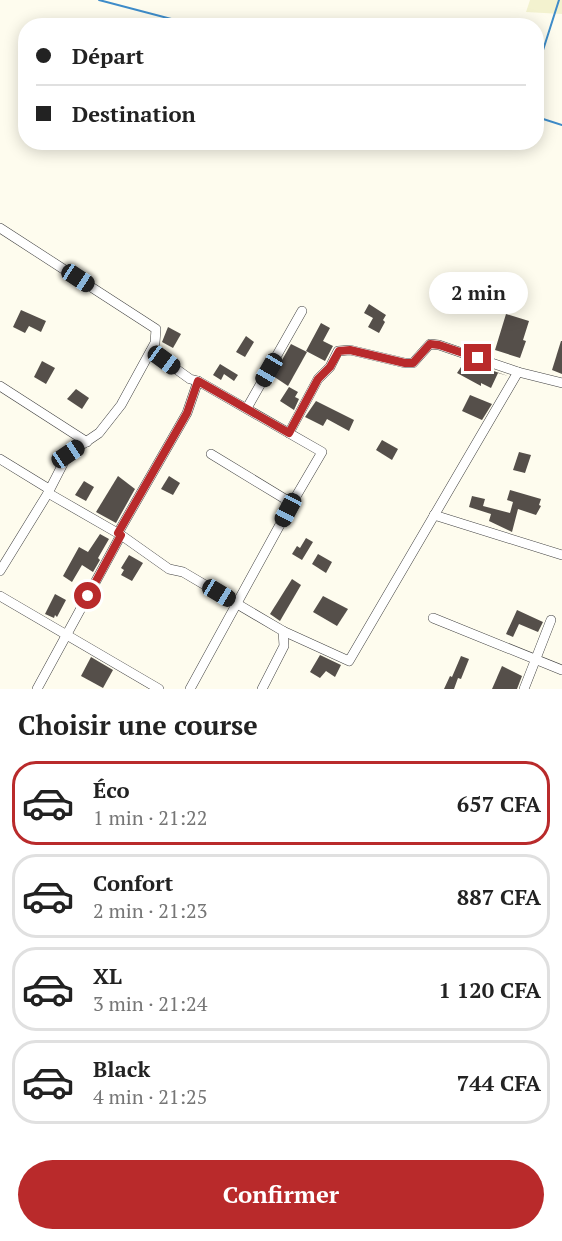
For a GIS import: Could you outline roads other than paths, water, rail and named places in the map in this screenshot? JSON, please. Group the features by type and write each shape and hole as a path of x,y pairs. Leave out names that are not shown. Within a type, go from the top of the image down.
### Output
{"street":[{"path":"0,228 156,329 155,343 121,405 99,433 68,454 0,571"},
{"path":"247,408 302,311"},
{"path":"289,433 318,379 330,367 339,351 350,350 413,363 430,344 439,345 518,372 562,383"},
{"path":"151,351 190,379 198,381 247,408 322,452 190,689"},
{"path":"0,459 120,534 169,569 183,572 283,631 349,661 518,372"},
{"path":"37,689 187,413 198,381"},
{"path":"0,386 87,442"},
{"path":"212,454 285,499 288,510"},
{"path":"434,515 562,555"},
{"path":"0,596 159,689"},
{"path":"434,618 562,670"},
{"path":"524,689 551,620"},
{"path":"262,689 284,646 283,631"}],"waterway":[{"path":"99,0 168,18"},
{"path":"544,47 559,0"},
{"path":"544,119 562,125"}]}
